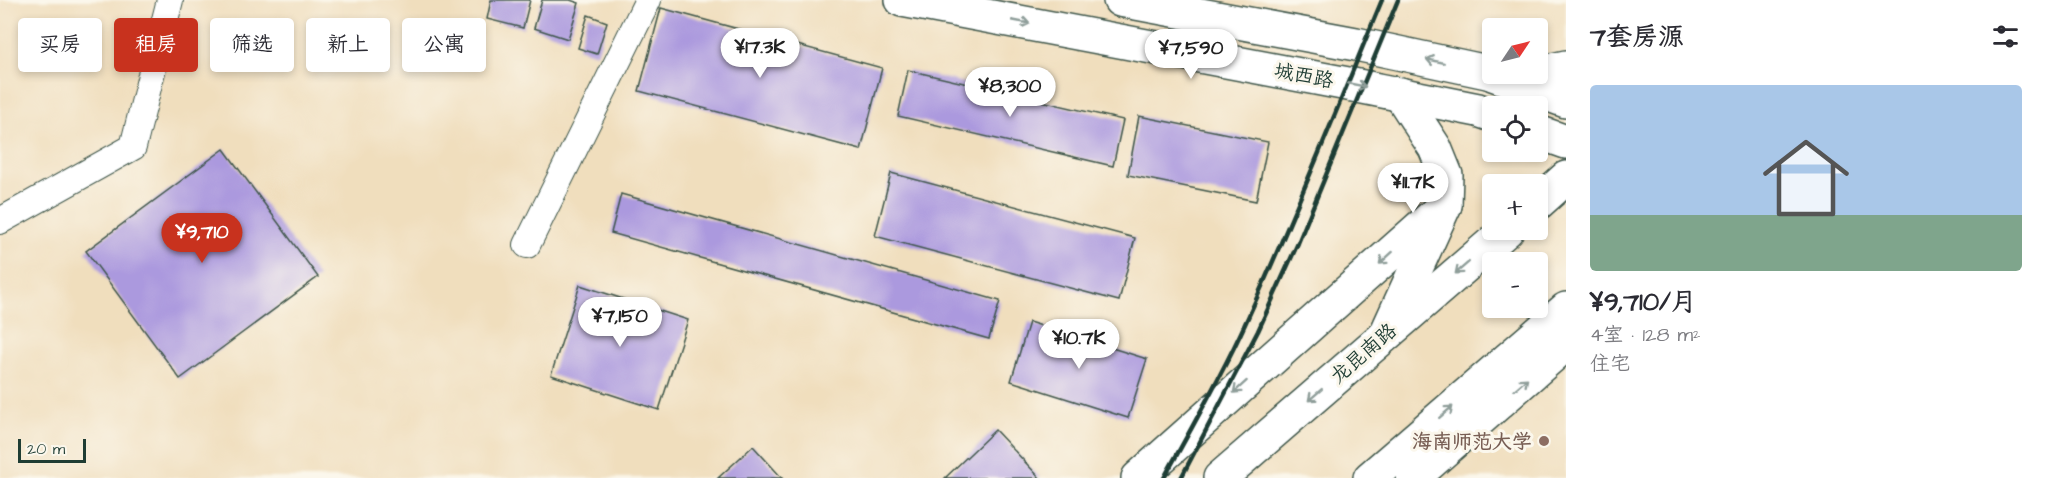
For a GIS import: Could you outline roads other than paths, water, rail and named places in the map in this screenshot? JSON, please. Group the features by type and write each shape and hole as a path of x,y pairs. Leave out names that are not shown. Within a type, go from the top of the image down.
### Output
{"main road":[{"name":"城西路","path":"902,0 1482,111"},
{"name":"城西路","path":"1120,0 1482,70"},
{"path":"1548,71 1566,67"},
{"name":"城西路","path":"1522,84 1566,101"},
{"path":"1387,332 1445,205 1446,175 1435,148 1400,94"},
{"path":"1548,136 1566,142"},
{"path":"1548,194 1566,178"},
{"path":"1138,478 1445,205"},
{"name":"龙昆南路","path":"1220,478 1495,240"},
{"path":"1370,478 1566,309"},
{"path":"1413,478 1566,344"}],"street":[{"path":"0,221 134,147 170,0"},
{"path":"527,245 648,0"}],"railway":[{"path":"1164,478 1245,324 1382,0"},
{"path":"1181,478 1258,331 1298,243 1398,0"}],"place":[{"name":"海南师范大学","path":"1544,441"}]}
